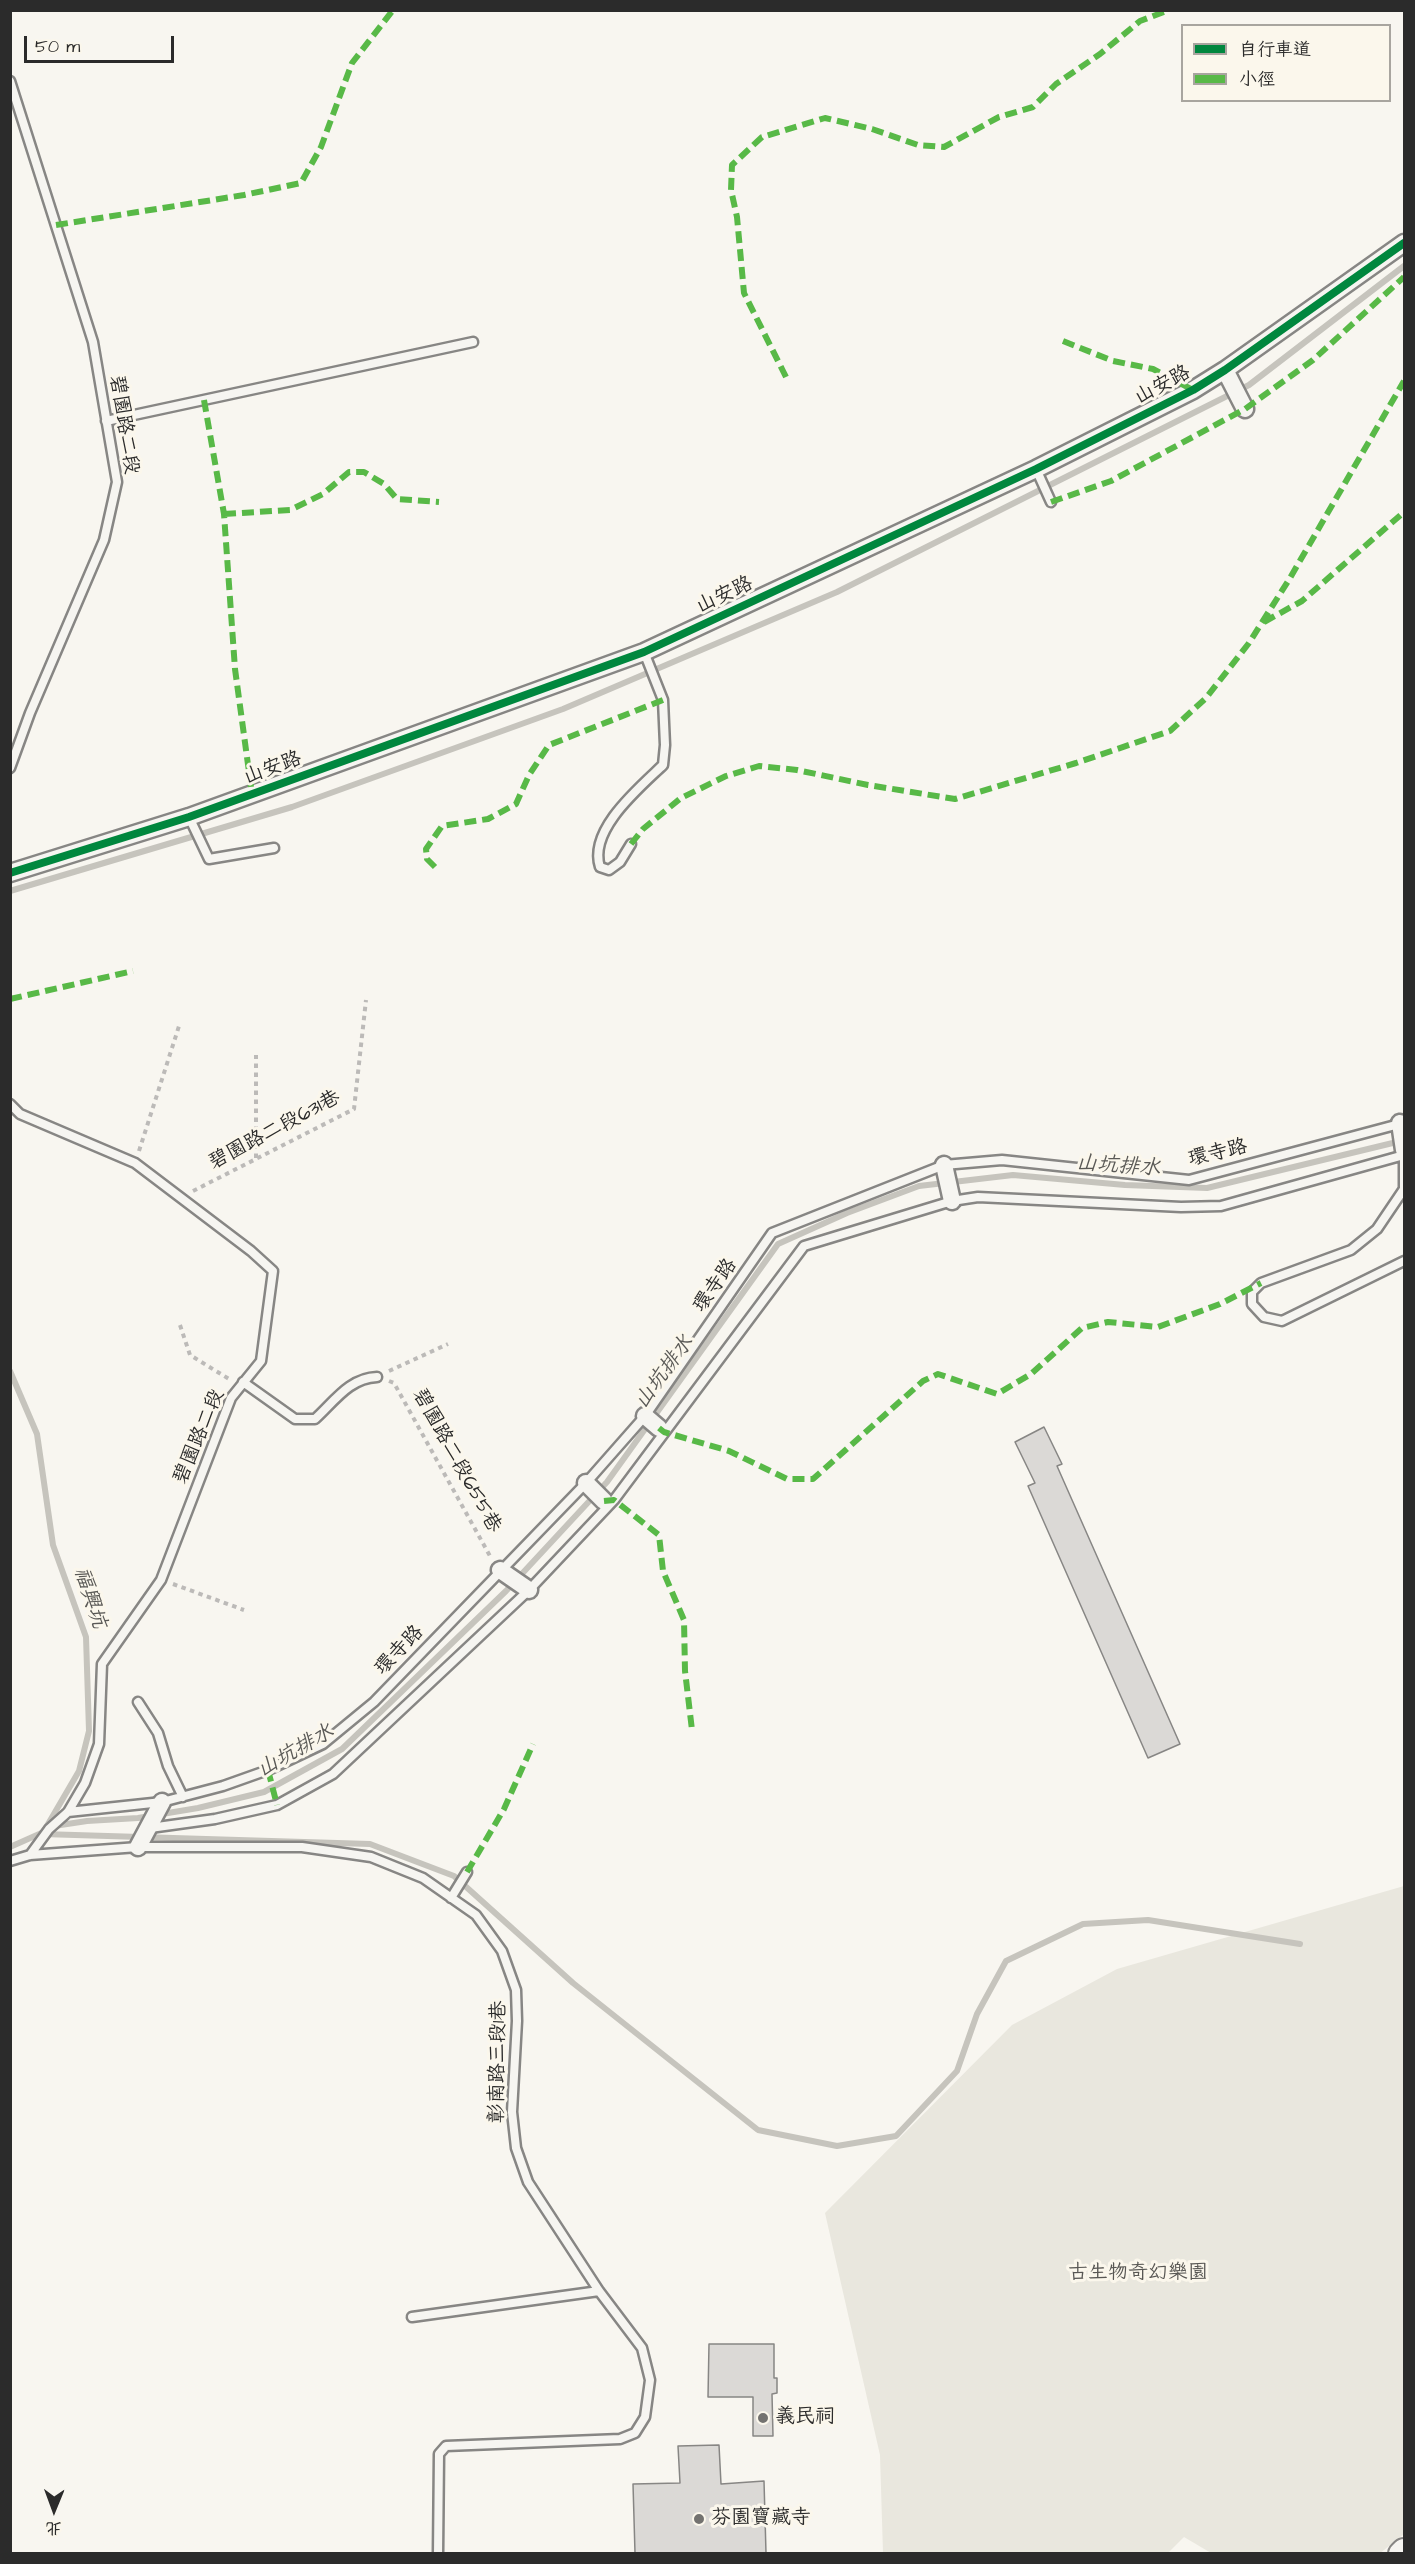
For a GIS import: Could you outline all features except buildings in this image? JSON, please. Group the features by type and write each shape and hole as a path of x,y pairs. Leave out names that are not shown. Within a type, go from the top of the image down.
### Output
{"street":[{"name":"山安路","path":"10,873 189,818 644,652 1036,469 1193,390 1402,250"},
{"path":"1225,370 1245,408"},
{"path":"506,1573 528,1589"},
{"path":"138,1847 162,1802"}],"lane":[{"name":"碧園路二段","path":"10,81 93,342 117,482 104,540 30,713 10,768"},
{"path":"106,421 473,342"},
{"path":"1036,469 1051,502"},
{"path":"631,844 620,862 609,870 600,867 597,858 602,842 619,807 663,765 665,745 663,700 644,652"},
{"path":"189,818 209,858 274,848"},
{"name":"碧園路二段","path":"10,1104 20,1114 135,1163 251,1251 273,1271 261,1361 231,1398 161,1580 102,1664 99,1744 85,1783 68,1812 48,1829 30,1855"},
{"path":"1403,1140 1404,1189 1377,1229 1351,1250 1261,1283 1252,1293 1252,1304 1264,1317 1282,1322 1404,1261"},
{"name":"環寺路","path":"947,1180 978,1197 1181,1207 1221,1206 1403,1140"},
{"name":"環寺路","path":"68,1812 162,1802 183,1797 268,1770 323,1744 374,1702 506,1573 595,1492 651,1420 772,1233 947,1180 1002,1160 1189,1180 1403,1140"},
{"name":"環寺路","path":"150,1828 215,1819 277,1805 333,1774 528,1589 614,1500 804,1246 947,1180"},
{"path":"243,1382 295,1419 315,1419 344,1389 366,1377 377,1377"},
{"path":"138,1702 158,1733 168,1766 183,1797"},
{"name":"彰南路三段1巷","path":"10,1861 30,1855 138,1847 302,1847 371,1857 423,1878 476,1915 502,1951 516,1990 512,2112 516,2148 528,2182 599,2291 642,2348 650,2380 642,2425 635,2433 620,2439 446,2446 439,2454 438,2553"},
{"path":"452,1898 467,1872"},
{"path":"412,2317 599,2291"}],"path":[{"path":"135,1163 180,1023"},
{"path":"256,1055 256,1158"},
{"path":"180,1325 190,1355 228,1378 243,1382"},
{"path":"161,1580 244,1610"}],"green space":[{"name":"古生物奇幻樂園","path":"1404,1886 1404,2534 1379,2554 1211,2553 1184,2537 1168,2553 883,2553 880,2455 825,2213 1012,2025 1117,1969"}],"waterway":[{"name":"福興坑","path":"10,891 292,807 563,709 837,592 1249,385 1404,266"},
{"name":"山坑排水","path":"54,1826 87,1821 138,1818 198,1808 264,1792 342,1749 506,1591 607,1482 778,1244 847,1213 919,1186 1013,1175 1125,1185 1207,1188 1401,1141"},
{"name":"福興坑","path":"10,1371 37,1434 53,1545 86,1637 89,1731 79,1771 44,1831"},
{"name":"福興坑","path":"10,1847 46,1831"},
{"path":"42,1834 370,1844 454,1876 573,1983 758,2130 837,2146 896,2136 957,2071 977,2014 1006,1961 1083,1924 1148,1920 1300,1944"}],"marked path":[{"path":"56,225 244,195 301,183 321,147 352,63 393,10"},
{"path":"786,377 744,293 737,217 731,190 732,165 762,137 825,118 872,129 918,145 944,147 999,117 1033,107 1056,84 1100,54 1140,21 1169,10"},
{"path":"1051,502 1111,481 1245,409 1313,360 1404,277"},
{"path":"1063,341 1113,361 1153,369 1193,390"},
{"path":"631,844 643,829 681,798 726,776 759,766 797,770 868,785 955,799 1076,763 1170,731 1206,698 1249,643 1290,578 1404,381"},
{"path":"204,400 224,514 235,669 252,794"},
{"path":"224,514 290,510 323,494 349,472 364,472 384,484 397,499 439,502"},
{"path":"1264,622 1302,601 1404,512"},
{"path":"435,867 427,859 426,849 442,826 488,819 516,804 529,775 549,745 663,700"},
{"path":"10,999 133,971"},
{"path":"659,1428 664,1432 729,1451 787,1479 813,1479 923,1381 938,1374 997,1394 1031,1374 1082,1328 1108,1322 1158,1327 1220,1304 1261,1283"},
{"path":"604,1501 614,1500 659,1535 663,1571 684,1620 685,1671 692,1730"},
{"path":"467,1872 504,1809 533,1744"},
{"path":"268,1770 277,1805"}],"cycle path":[{"path":"10,873 189,817 644,652 1036,469 1193,390 1225,370 1404,243"}],"place":[{"name":"義民祠","path":"763,2418"},
{"name":"芬園寶藏寺","path":"699,2519"}]}
